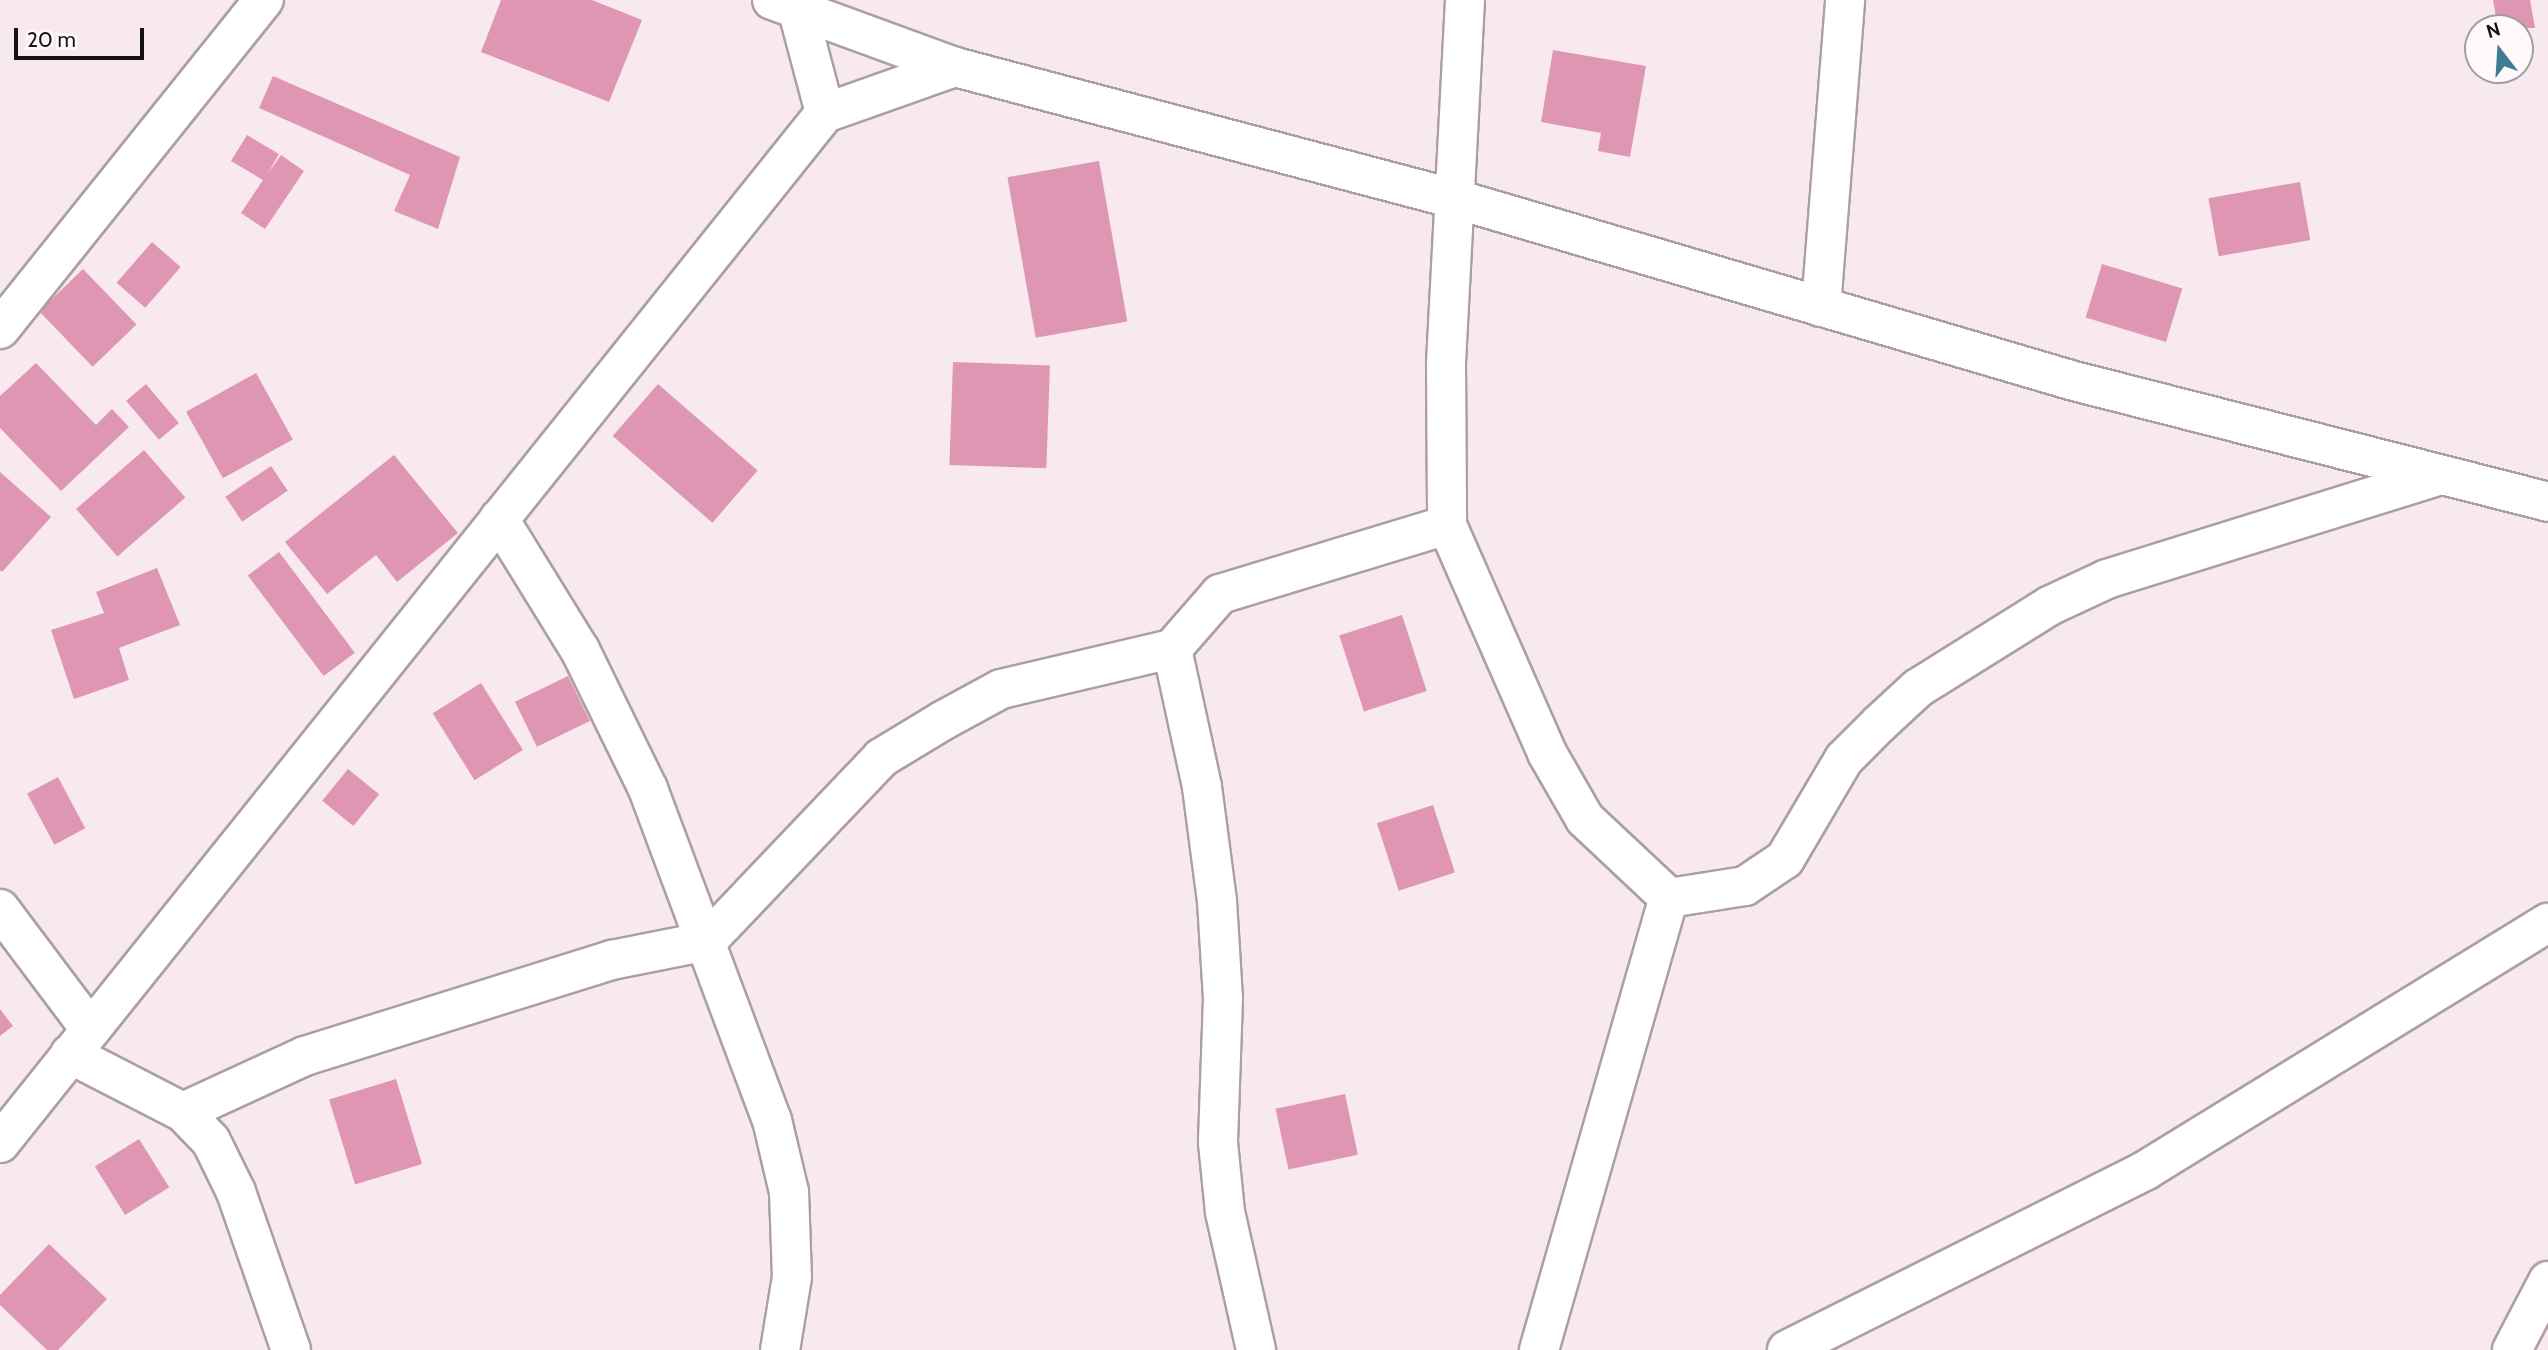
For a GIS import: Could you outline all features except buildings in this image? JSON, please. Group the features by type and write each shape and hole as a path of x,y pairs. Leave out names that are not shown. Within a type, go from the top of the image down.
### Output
{"street":[{"path":"0,329 264,0"},
{"path":"1465,0 1459,200 1446,365 1447,525 1547,754 1585,819 1669,898"},
{"path":"1821,307 1845,0"},
{"path":"788,3 955,67 1459,200 1821,307 2438,476 2548,502"},
{"path":"788,3 825,113"},
{"path":"0,1143 825,113 955,67"},
{"path":"1669,898 1745,886 1785,859 1844,759 1879,723 1918,688 2049,606 2107,579 2438,476"},
{"path":"499,519 554,603 607,703 707,941 772,1120 789,1192 792,1278 780,1350"},
{"path":"183,1112 305,1056 612,960 707,941 881,758 1001,689 1172,649 1220,594 1447,525"},
{"path":"1172,649 1202,787 1217,901 1223,998 1218,1143 1225,1212 1256,1350"},
{"path":"1539,1350 1669,898"},
{"path":"0,909 80,1042 183,1112 211,1141 236,1192 291,1350"},
{"path":"1787,1350 2146,1170 2548,923"},
{"path":"2512,1350 2548,1281"}]}
